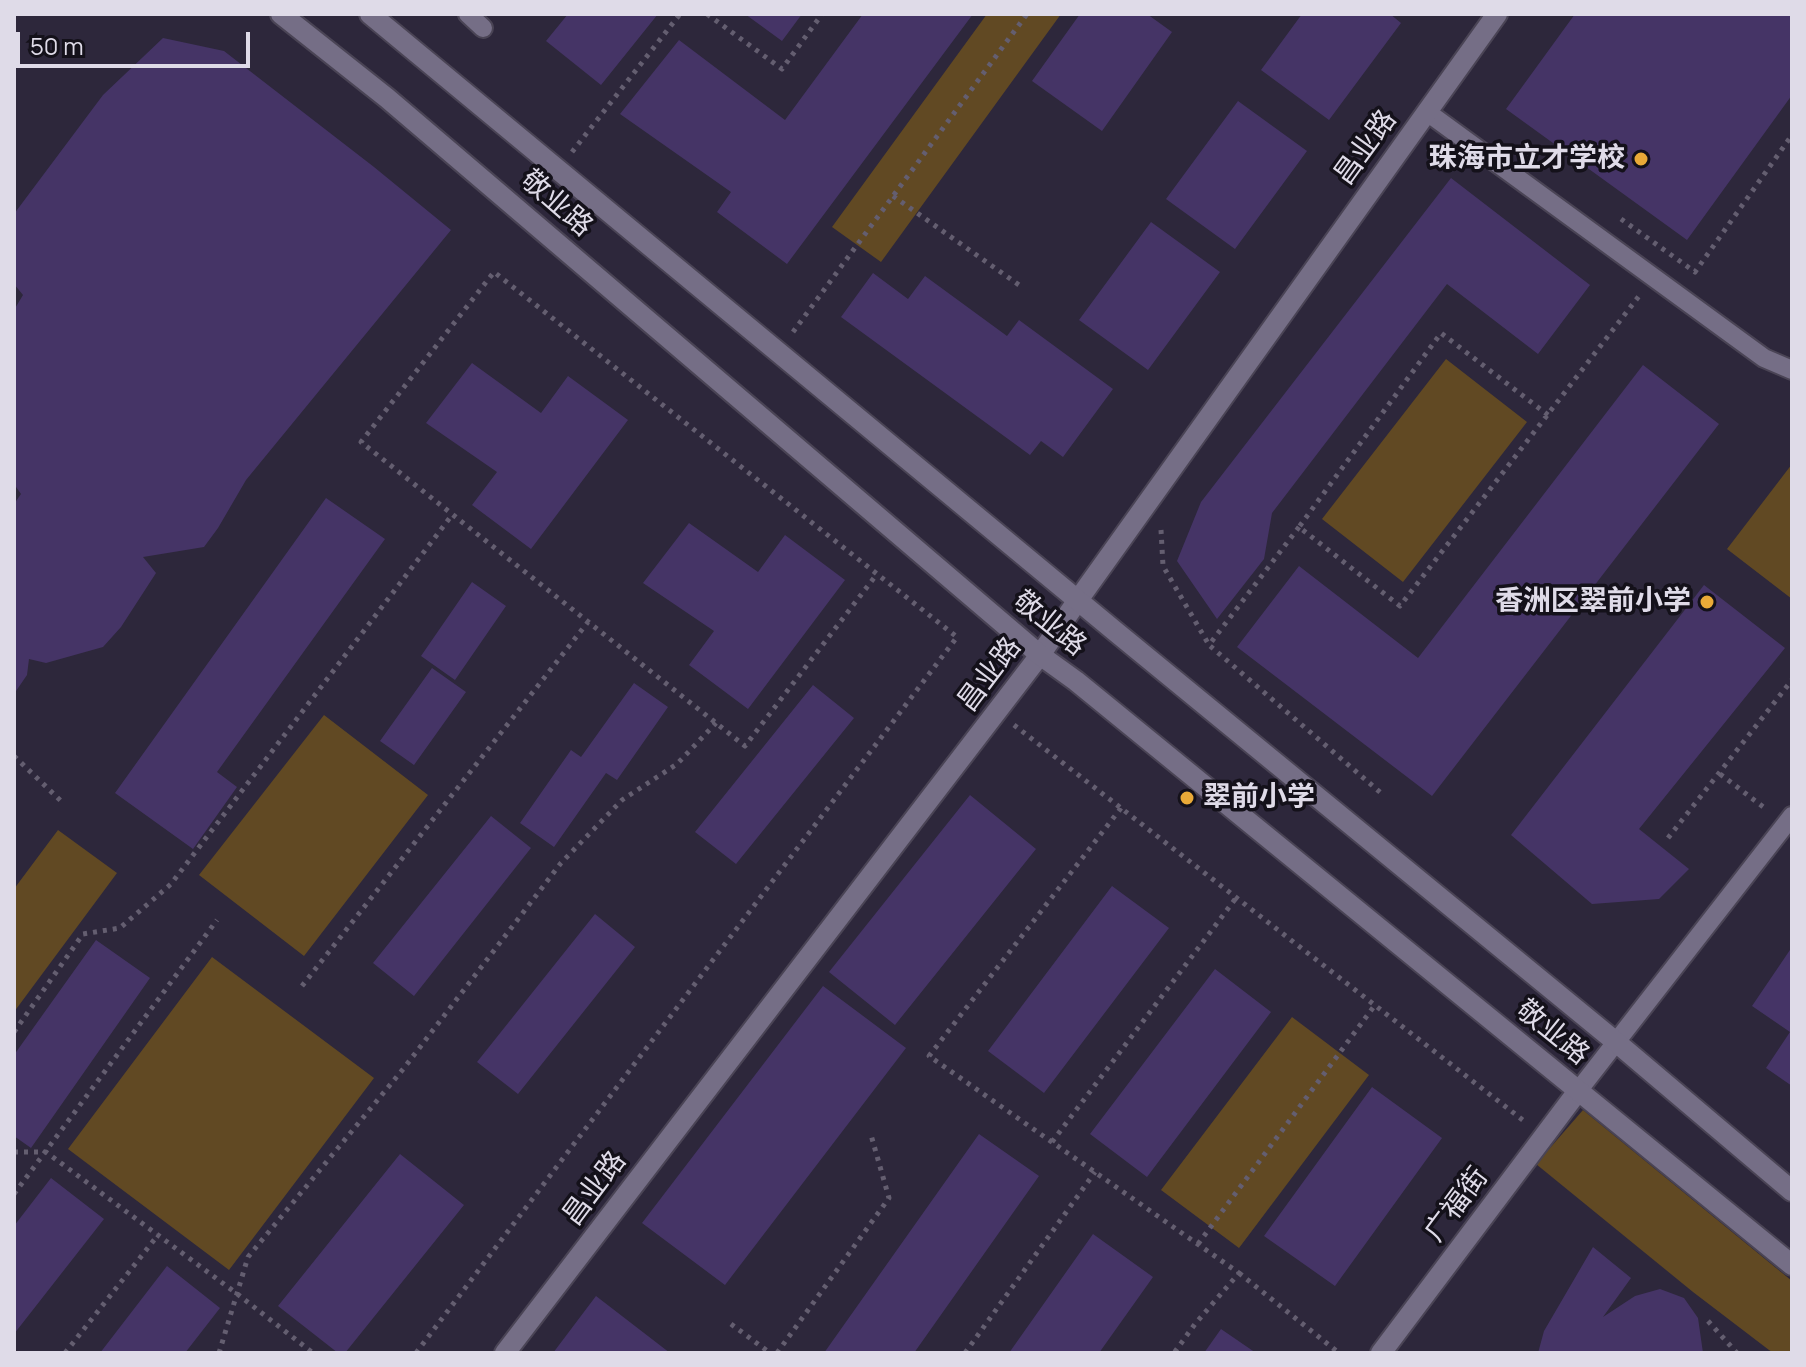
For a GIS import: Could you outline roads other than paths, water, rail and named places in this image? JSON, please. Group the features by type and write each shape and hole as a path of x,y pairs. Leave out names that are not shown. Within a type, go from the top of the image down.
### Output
{"main road":[{"name":"敬业路","path":"281,14 412,118 1040,655 1101,701 1792,1265"},
{"name":"敬业路","path":"370,14 1616,1042 1792,1191"},
{"name":"昌业路","path":"505,1353 1040,655 1497,14"},
{"name":"广福街","path":"1381,1353 1578,1091"}],"lane":[{"path":"468,14 483,28"},
{"path":"1427,112 1764,358 1792,370"},
{"path":"1578,1091 1789,820"}],"place":[{"name":"珠海市立才学校","path":"1641,159"},
{"name":"香洲区翠前小学","path":"1707,602"},
{"name":"翠前小学","path":"1187,798"}]}
